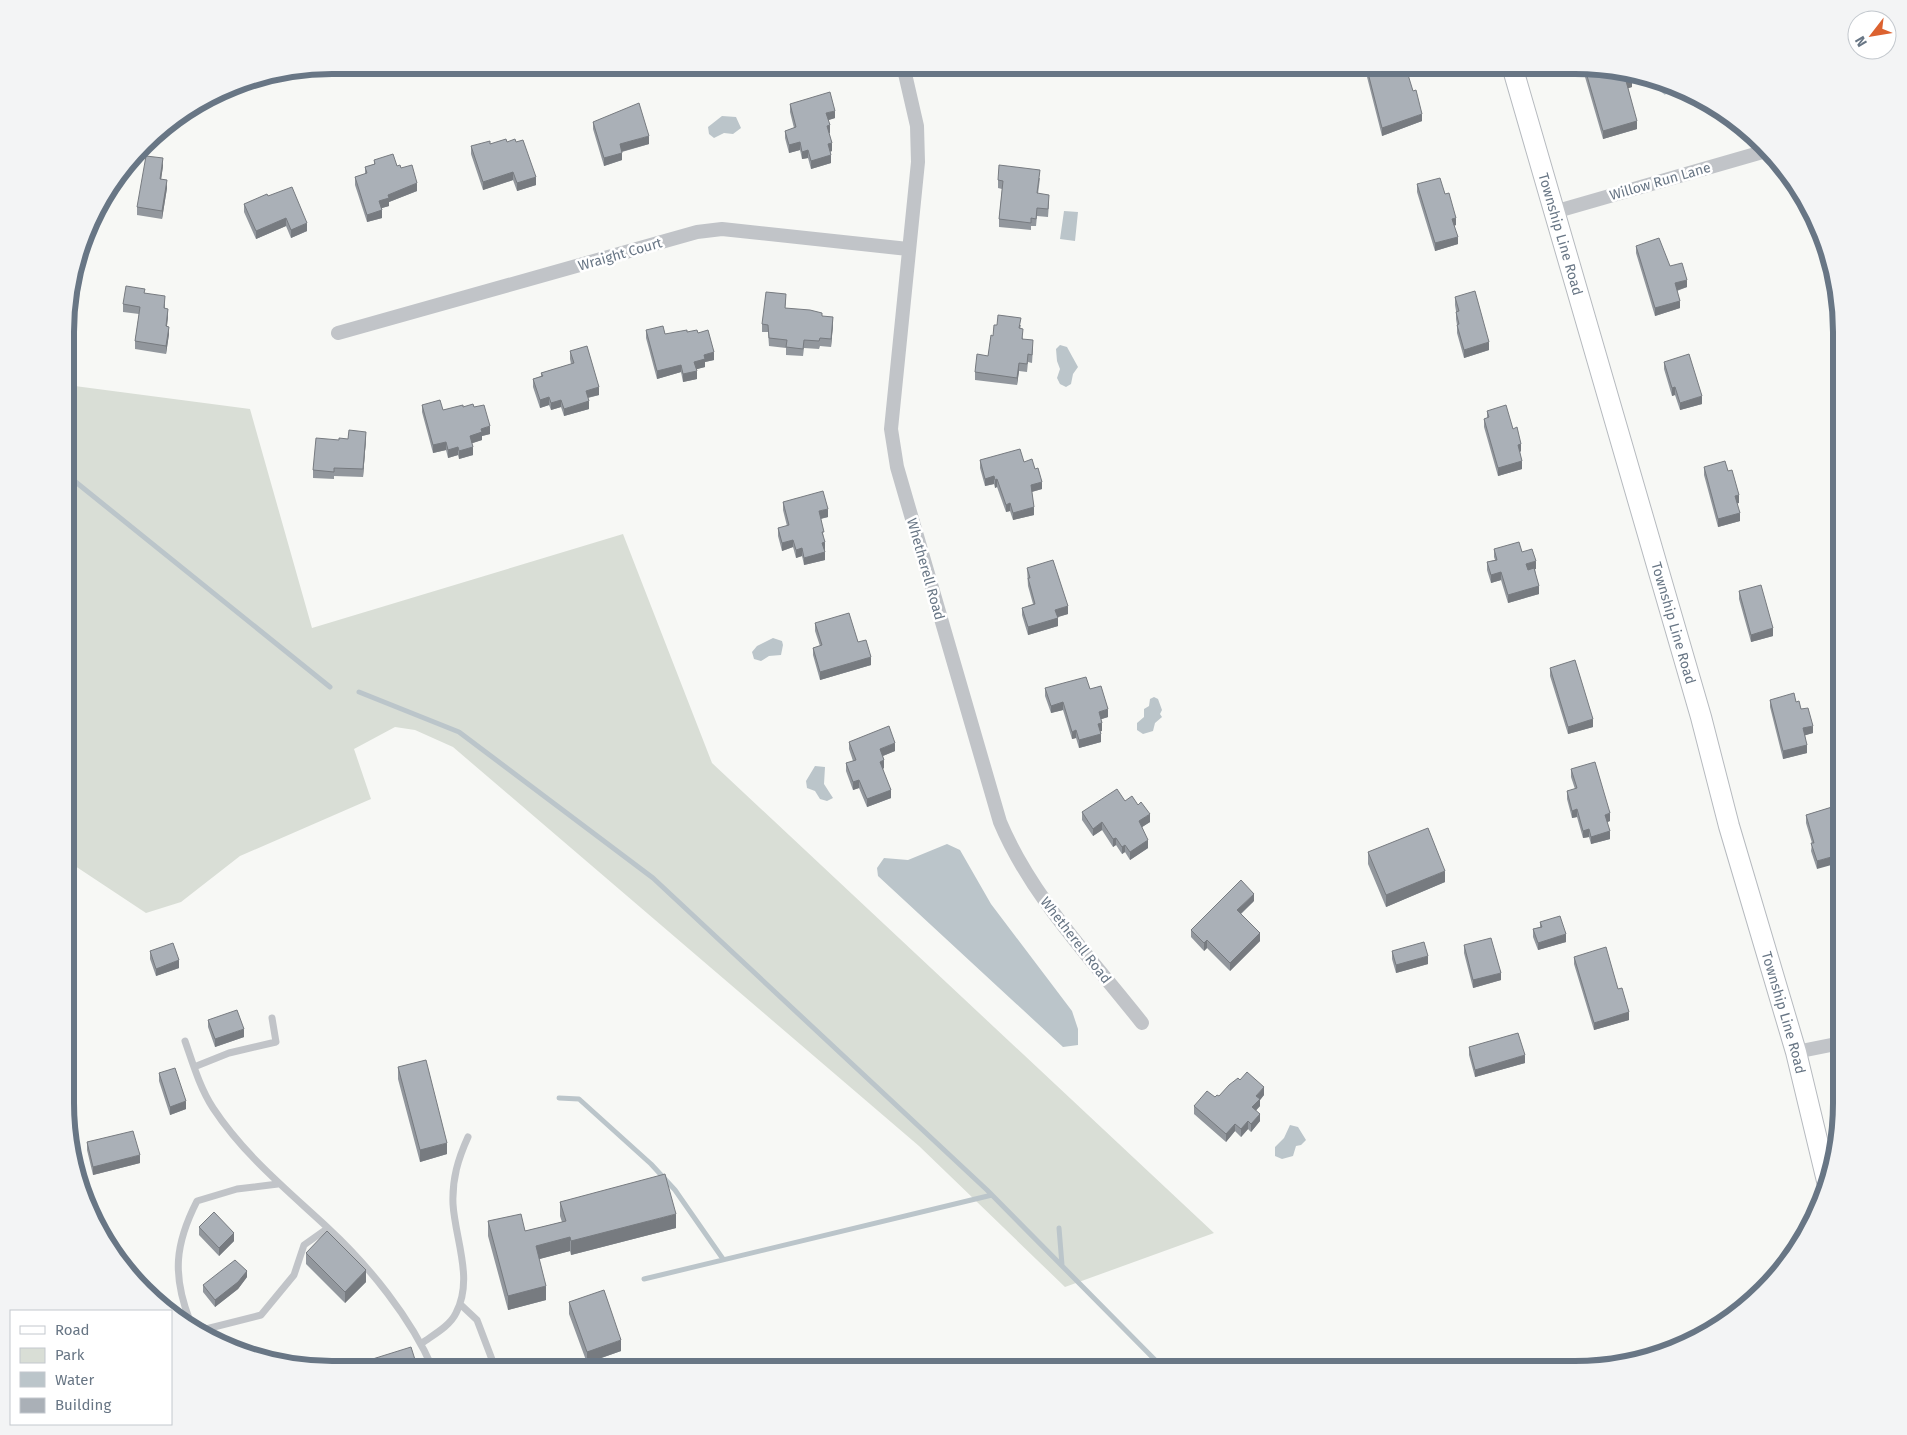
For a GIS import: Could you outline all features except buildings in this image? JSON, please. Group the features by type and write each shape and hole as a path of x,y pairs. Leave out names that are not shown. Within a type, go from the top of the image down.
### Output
{"street":[{"name":"Whetherell Road","path":"905,74 917,126 918,162 891,429 897,467 1000,822 1013,854 1035,888 1142,1023"},
{"name":"Township Line Road","path":"1514,74 1796,1052 1824,1169"},
{"name":"Willow Run Lane","path":"1554,212 1761,152"},
{"name":"Wraight Court","path":"338,333 697,232 722,229 832,239 908,250"},
{"path":"1796,1052 1833,1045"}],"lane":[{"path":"194,1067 228,1053 276,1042 272,1018"},
{"path":"186,1042 194,1067 212,1107 238,1142 278,1184 328,1228 367,1267 422,1343 429,1361"},
{"path":"422,1343 456,1315 460,1304 464,1282 453,1204 453,1182 458,1159 468,1137"},
{"path":"189,1319 182,1301 179,1243 197,1201 237,1189 278,1184"},
{"path":"202,1327 206,1329 261,1315 294,1275 304,1245 328,1228"},
{"path":"460,1304 477,1320 493,1361"}],"green space":[{"path":"74,386 250,409 312,628 623,534 712,763 1214,1233 1065,1287 919,1146 453,747 415,730 395,727 354,749 371,799 240,856 181,902 146,913 74,865"}],"water":[{"path":"1660,87 1670,91 1665,95 1660,91"},
{"path":"722,116 736,117 741,128 733,134 724,133 714,138 709,134 708,127"},
{"path":"1064,211 1078,212 1075,241 1060,239"},
{"path":"1060,345 1067,347 1078,367 1073,374 1071,384 1066,387 1060,384 1057,378 1060,369 1056,349"},
{"path":"773,638 782,641 781,655 769,656 761,661 754,659 752,652 757,646"},
{"path":"1154,697 1158,699 1162,710 1160,714 1162,717 1155,723 1153,731 1143,734 1137,730 1137,723 1144,717 1144,709 1149,706 1150,699"},
{"path":"815,766 825,767 824,784 833,798 827,801 820,799 815,791 807,788 806,781"},
{"path":"947,844 960,850 991,904 1072,1011 1078,1029 1078,1045 1063,1047 878,876 877,868 884,858 908,860"},
{"path":"1290,1125 1298,1127 1306,1140 1301,1145 1296,1146 1293,1156 1282,1159 1275,1156 1275,1147 1284,1138"}],"waterway":[{"path":"74,481 330,687"},
{"path":"359,692 459,732 653,878 987,1190 1156,1361"},
{"path":"559,1098 579,1099 651,1164 675,1190 723,1259"},
{"path":"644,1279 992,1195"},
{"path":"1059,1228 1062,1265"}]}
